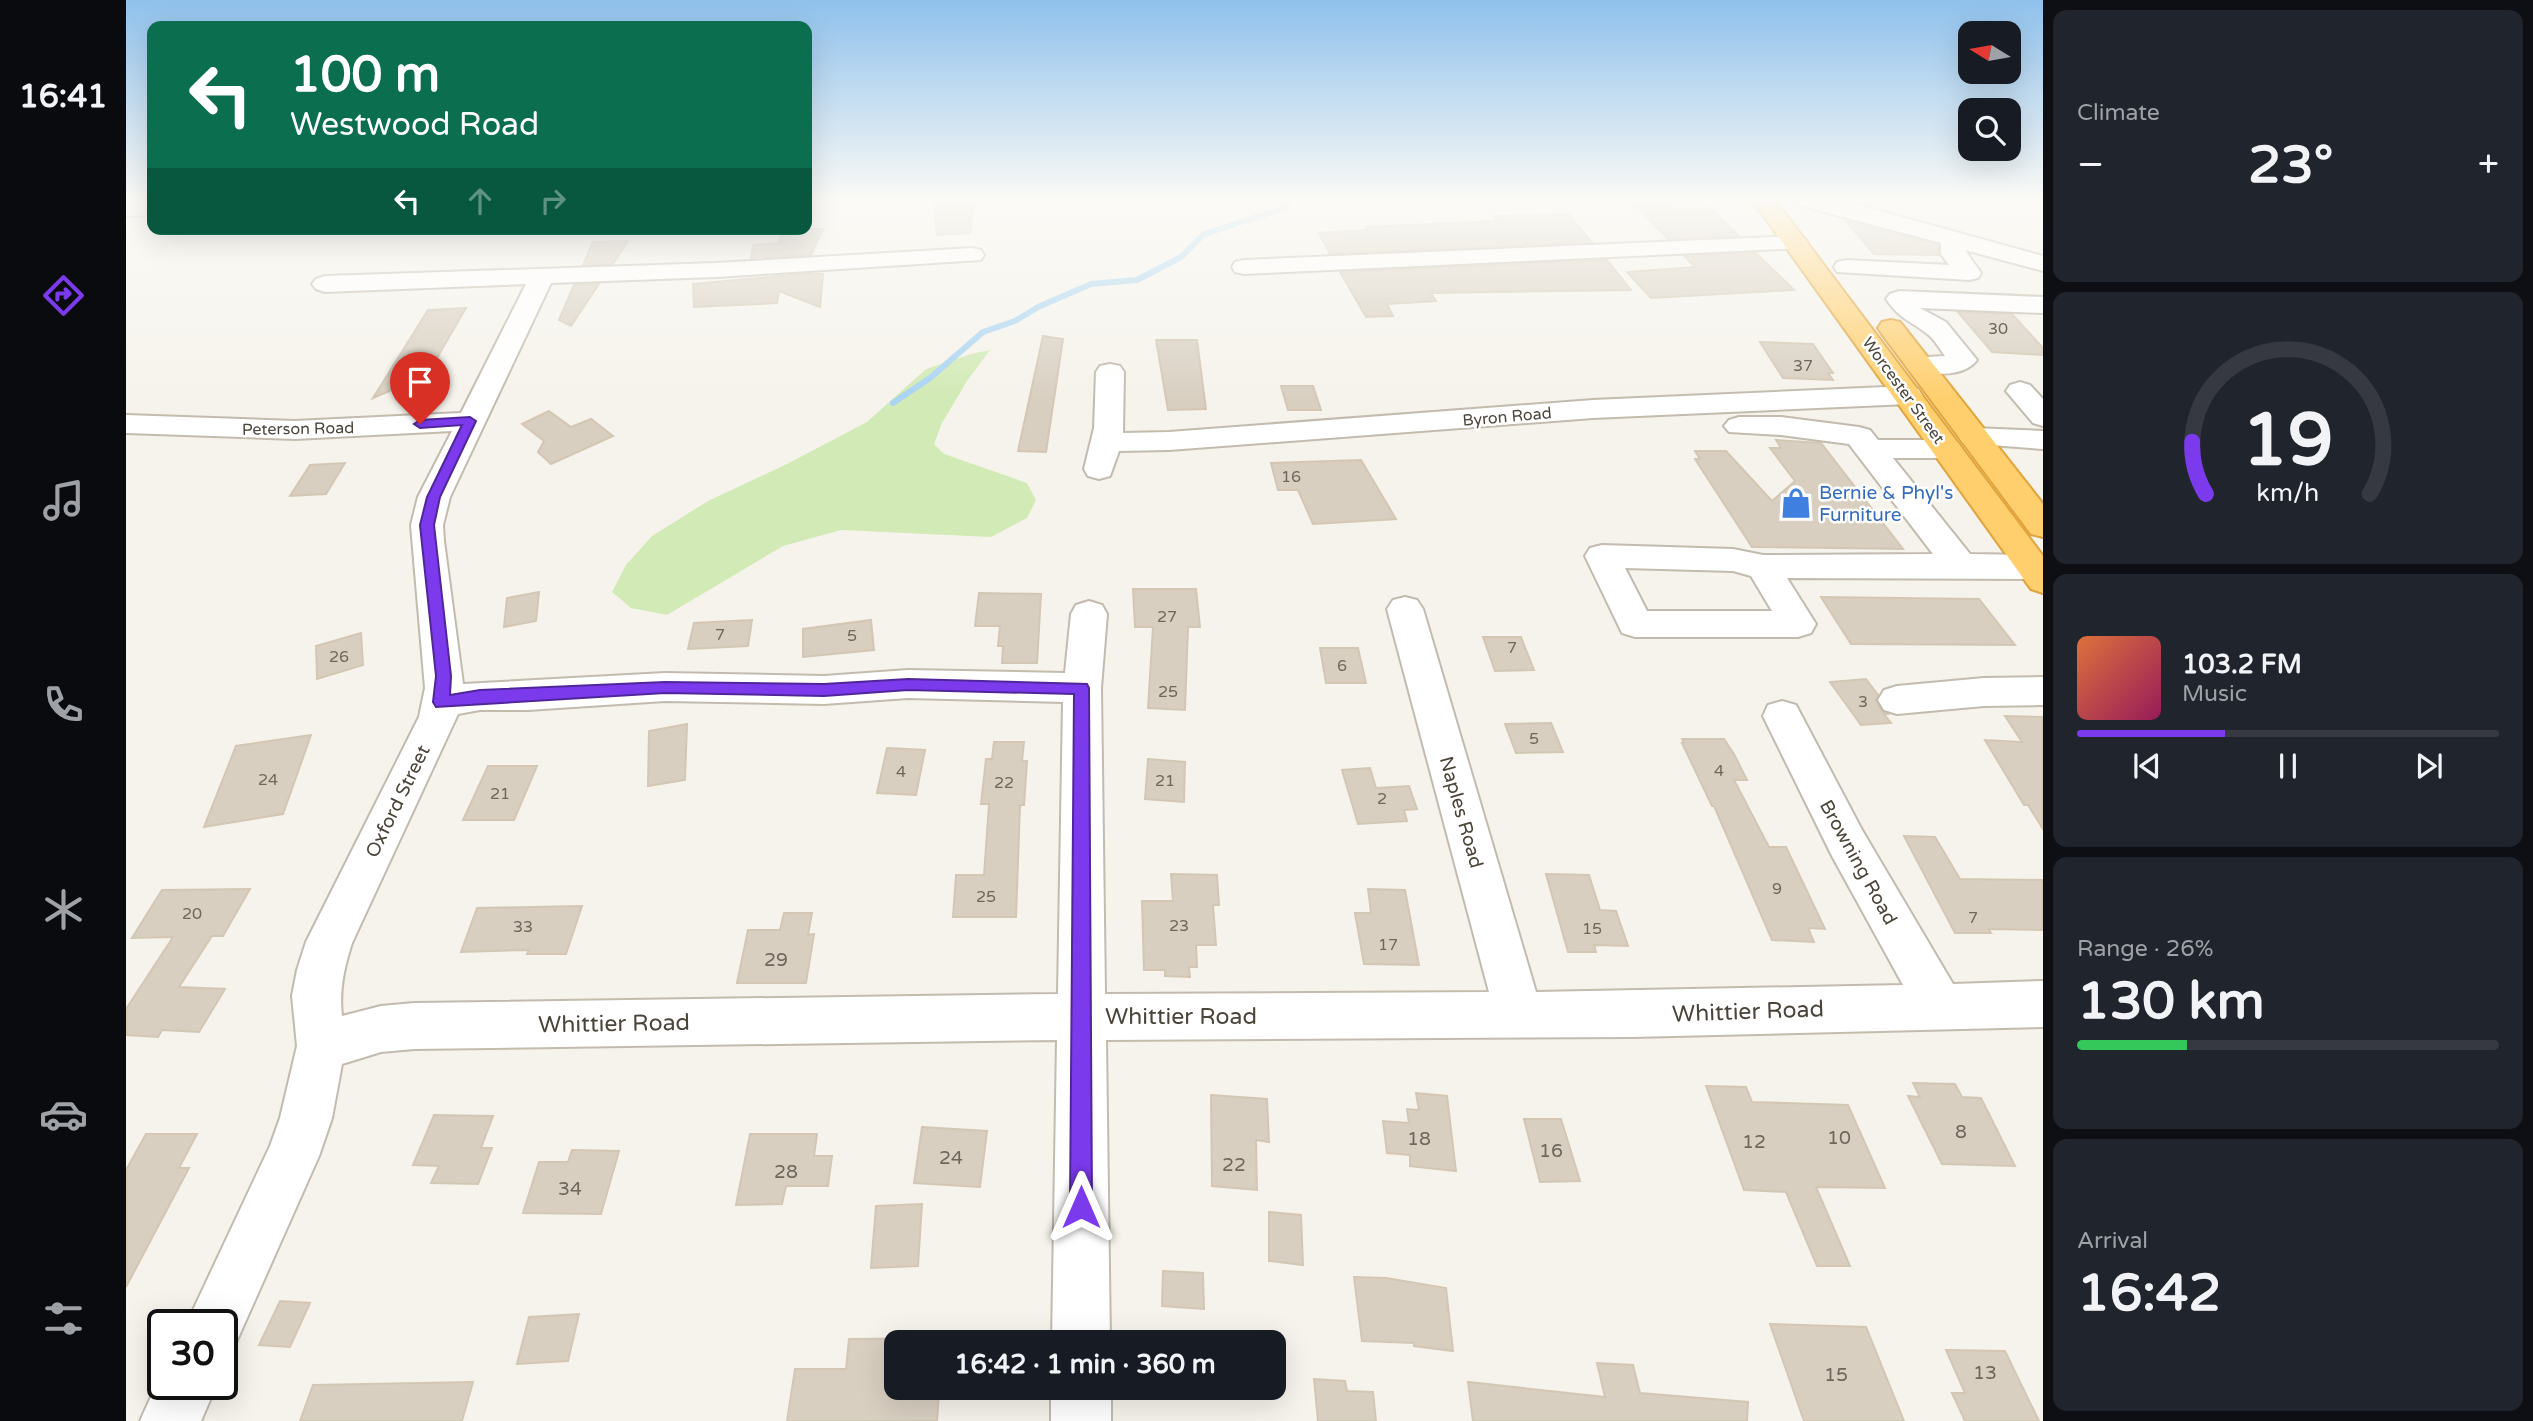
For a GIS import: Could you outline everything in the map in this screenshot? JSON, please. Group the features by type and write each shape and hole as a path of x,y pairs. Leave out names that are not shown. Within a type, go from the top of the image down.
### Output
{"highway":[{"name":"Worcester Street","path":"1831,266 1908,395 1961,443 2043,526"},
{"name":"Worcester Street","path":"1846,267 1881,301 2038,574"}],"street":[{"path":"325,284 781,266"},
{"path":"1244,267 1258,266"},
{"path":"1846,267 1969,273 1963,266"},
{"path":"2019,266 2023,272 2043,284"},
{"name":"Oxford Street","path":"222,1309 293,1156 315,1085 321,1046 316,996 328,942 432,732 441,702 443,676 427,525 434,497 543,275"},
{"path":"1881,301 2043,305"},
{"path":"1881,301 1937,328 1963,360 1958,365 1919,364"},
{"name":"Byron Road","path":"1110,372 1110,417 1103,455 1169,441 1593,409 1679,406 1697,429 1758,414"},
{"path":"2020,391 2043,417"},
{"path":"1758,414 1908,395"},
{"path":"1758,414 1854,434 1872,449 1960,565"},
{"name":"Peterson Road","path":"126,424 295,430 470,421"},
{"path":"1872,449 2043,440"},
{"path":"1763,567 1798,624 1635,624 1602,556 1733,560 1763,567 1960,565 2038,574"},
{"name":"Naples Road","path":"1405,609 1518,1015"},
{"path":"1081,1330 1082,688 1089,614"},
{"path":"441,702 480,696 528,696 665,687 824,690 908,684 1082,688"},
{"path":"1897,700 2000,691 2043,691"},
{"name":"Browning Road","path":"1782,716 1847,843 1940,1006"},
{"name":"Whittier Road","path":"321,1046 381,1029 414,1026 1082,1017 1518,1015 2043,1004"},
{"path":"170,1421 180,1400"},
{"path":"1081,1400 1081,1421"}],"green space":[{"path":"990,350 967,381 942,423 934,444 944,454 1027,483 1036,500 1027,518 991,537 841,530 783,546 667,615 631,608 612,592 626,565 652,536 708,501 867,422 926,369"}],"building":[{"path":"1467,266 1612,266 1631,290 1431,293 1436,301 1387,304 1393,316 1366,317 1340,272"},
{"path":"1770,266 1794,290 1651,298 1627,272 1695,267"},
{"path":"823,274 820,307 779,291 777,303 694,307 693,284"},
{"path":"599,284 571,326 559,320 574,285"},
{"path":"466,308 427,375 373,398 428,310"},
{"path":"1958,312 2012,314 2043,348 2043,355 1992,352"},
{"path":"1043,336 1063,339 1046,452 1018,451"},
{"path":"1156,340 1197,340 1206,409 1168,410"},
{"path":"1760,342 1813,344 1833,373 1828,373 1833,380 1783,378"},
{"path":"1281,386 1313,386 1321,410 1288,410"},
{"path":"549,411 571,427 591,419 613,436 551,464 538,452 544,441 522,424"},
{"name":"Bernie & Phyl's Furniture","path":"1776,440 1821,443 1903,549 1752,547 1695,459 1700,459 1695,451 1726,451 1772,501 1795,481 1770,448 1781,448"},
{"path":"1361,460 1396,519 1313,524 1298,490 1278,490 1271,463"},
{"path":"345,463 326,494 290,496 310,465"},
{"path":"1133,589 1196,589 1200,627 1188,627 1185,710 1148,708 1153,627 1135,627"},
{"path":"539,592 536,621 504,627 507,598"},
{"path":"979,593 1041,594 1037,663 1002,663 1003,646 998,646 1000,626 975,626"},
{"path":"1821,597 1979,599 2015,645 1851,644"},
{"path":"752,620 748,646 688,649 694,623"},
{"path":"871,620 874,650 803,657 803,629"},
{"path":"361,633 363,665 317,679 316,646"},
{"path":"1483,637 1521,637 1534,670 1495,671"},
{"path":"1320,648 1358,648 1366,683 1326,683"},
{"path":"1866,679 1878,695 1876,701 1891,723 1861,725 1830,682"},
{"path":"2005,716 2043,717 2043,829 2028,805 2024,805 1985,740 2022,742"},
{"path":"1551,723 1563,752 1516,753 1505,724"},
{"path":"687,724 685,780 648,786 649,731"},
{"path":"311,735 283,814 204,827 236,746"},
{"path":"1682,739 1724,739 1734,754 1747,780 1734,780 1769,847 1786,847 1825,929 1808,928 1814,942 1772,940"},
{"path":"994,742 1024,742 1022,761 1027,761 1024,805 1020,805 1016,917 953,917 956,875 984,875 989,804 981,804 986,759 992,759"},
{"path":"887,748 925,750 916,795 877,793"},
{"path":"1148,759 1185,762 1184,802 1145,799"},
{"path":"488,766 537,766 514,820 463,820"},
{"path":"1370,768 1376,788 1409,786 1417,809 1404,810 1407,821 1358,824 1342,770"},
{"path":"1904,836 1935,837 1960,879 2043,880 2043,930 1988,929 1991,933 1955,933"},
{"path":"1171,874 1217,875 1219,905 1213,905 1216,945 1196,945 1197,967 1189,967 1190,977 1165,976 1165,970 1144,970 1142,901 1173,901"},
{"path":"1546,874 1589,875 1600,910 1616,911 1628,946 1594,945 1596,952 1568,952"},
{"path":"250,889 223,936 212,936 179,987 225,989 199,1032 162,1030 158,1037 126,1035 126,1009 173,937 132,938 162,890"},
{"path":"1368,889 1405,890 1419,965 1364,964 1355,913 1371,913"},
{"path":"582,906 566,954 527,954 529,950 461,952 477,908"},
{"path":"784,913 812,913 808,935 814,934 806,983 737,983 748,930 780,930"},
{"path":"1913,1083 1955,1084 1962,1097 1981,1098 2015,1166 1942,1164 1908,1096 1920,1097"},
{"path":"1706,1086 1746,1087 1752,1102 1848,1105 1885,1188 1816,1187 1850,1266 1817,1266 1786,1192 1744,1190"},
{"path":"1416,1093 1447,1096 1456,1171 1410,1166 1410,1155 1387,1153 1383,1121 1409,1123 1407,1109 1419,1110"},
{"path":"1211,1095 1267,1099 1269,1142 1256,1140 1257,1190 1212,1186"},
{"path":"434,1115 493,1116 481,1148 492,1148 478,1184 431,1183 439,1166 413,1165"},
{"path":"1524,1119 1561,1119 1580,1181 1540,1182"},
{"path":"922,1127 987,1131 980,1187 914,1183"},
{"path":"146,1134 197,1134 179,1168 189,1168 126,1287 126,1170"},
{"path":"750,1134 817,1134 814,1156 832,1156 828,1186 786,1186 782,1204 736,1205"},
{"path":"572,1150 619,1151 601,1214 523,1213 539,1162 568,1162"},
{"path":"922,1204 918,1266 871,1268 876,1206"},
{"path":"1269,1212 1301,1215 1303,1265 1269,1261"},
{"path":"1163,1271 1203,1273 1204,1309 1162,1306"},
{"path":"1354,1277 1386,1278 1446,1288 1453,1351 1414,1346 1414,1343 1362,1341"},
{"path":"280,1301 310,1303 290,1347 259,1345"},
{"path":"579,1314 568,1361 517,1364 529,1317"},
{"path":"1770,1324 1866,1327 1904,1421 1804,1421"},
{"path":"849,1339 884,1339 884,1400 939,1400 937,1421 787,1421 795,1369 846,1369"},
{"path":"1946,1350 2005,1351 2039,1421 1965,1421 1952,1393 1965,1393"},
{"path":"1597,1363 1633,1365 1640,1393 1748,1402 1747,1421 1473,1421 1468,1382 1605,1397"},
{"path":"1314,1379 1345,1381 1347,1391 1373,1392 1376,1421 1318,1421"},
{"path":"473,1382 462,1421 300,1421 313,1385"}],"waterway":[{"path":"893,403 930,378 983,332 1015,321 1038,307 1091,284 1137,280 1163,266"}],"place":[{"name":"Bernie & Phyl's Furniture","path":"1796,503"}],"route":[{"path":"420,424 470,421 434,497 427,525 444,688 441,702 480,696 528,696 665,687 835,690 908,684 1082,688 1081,1207"}]}
